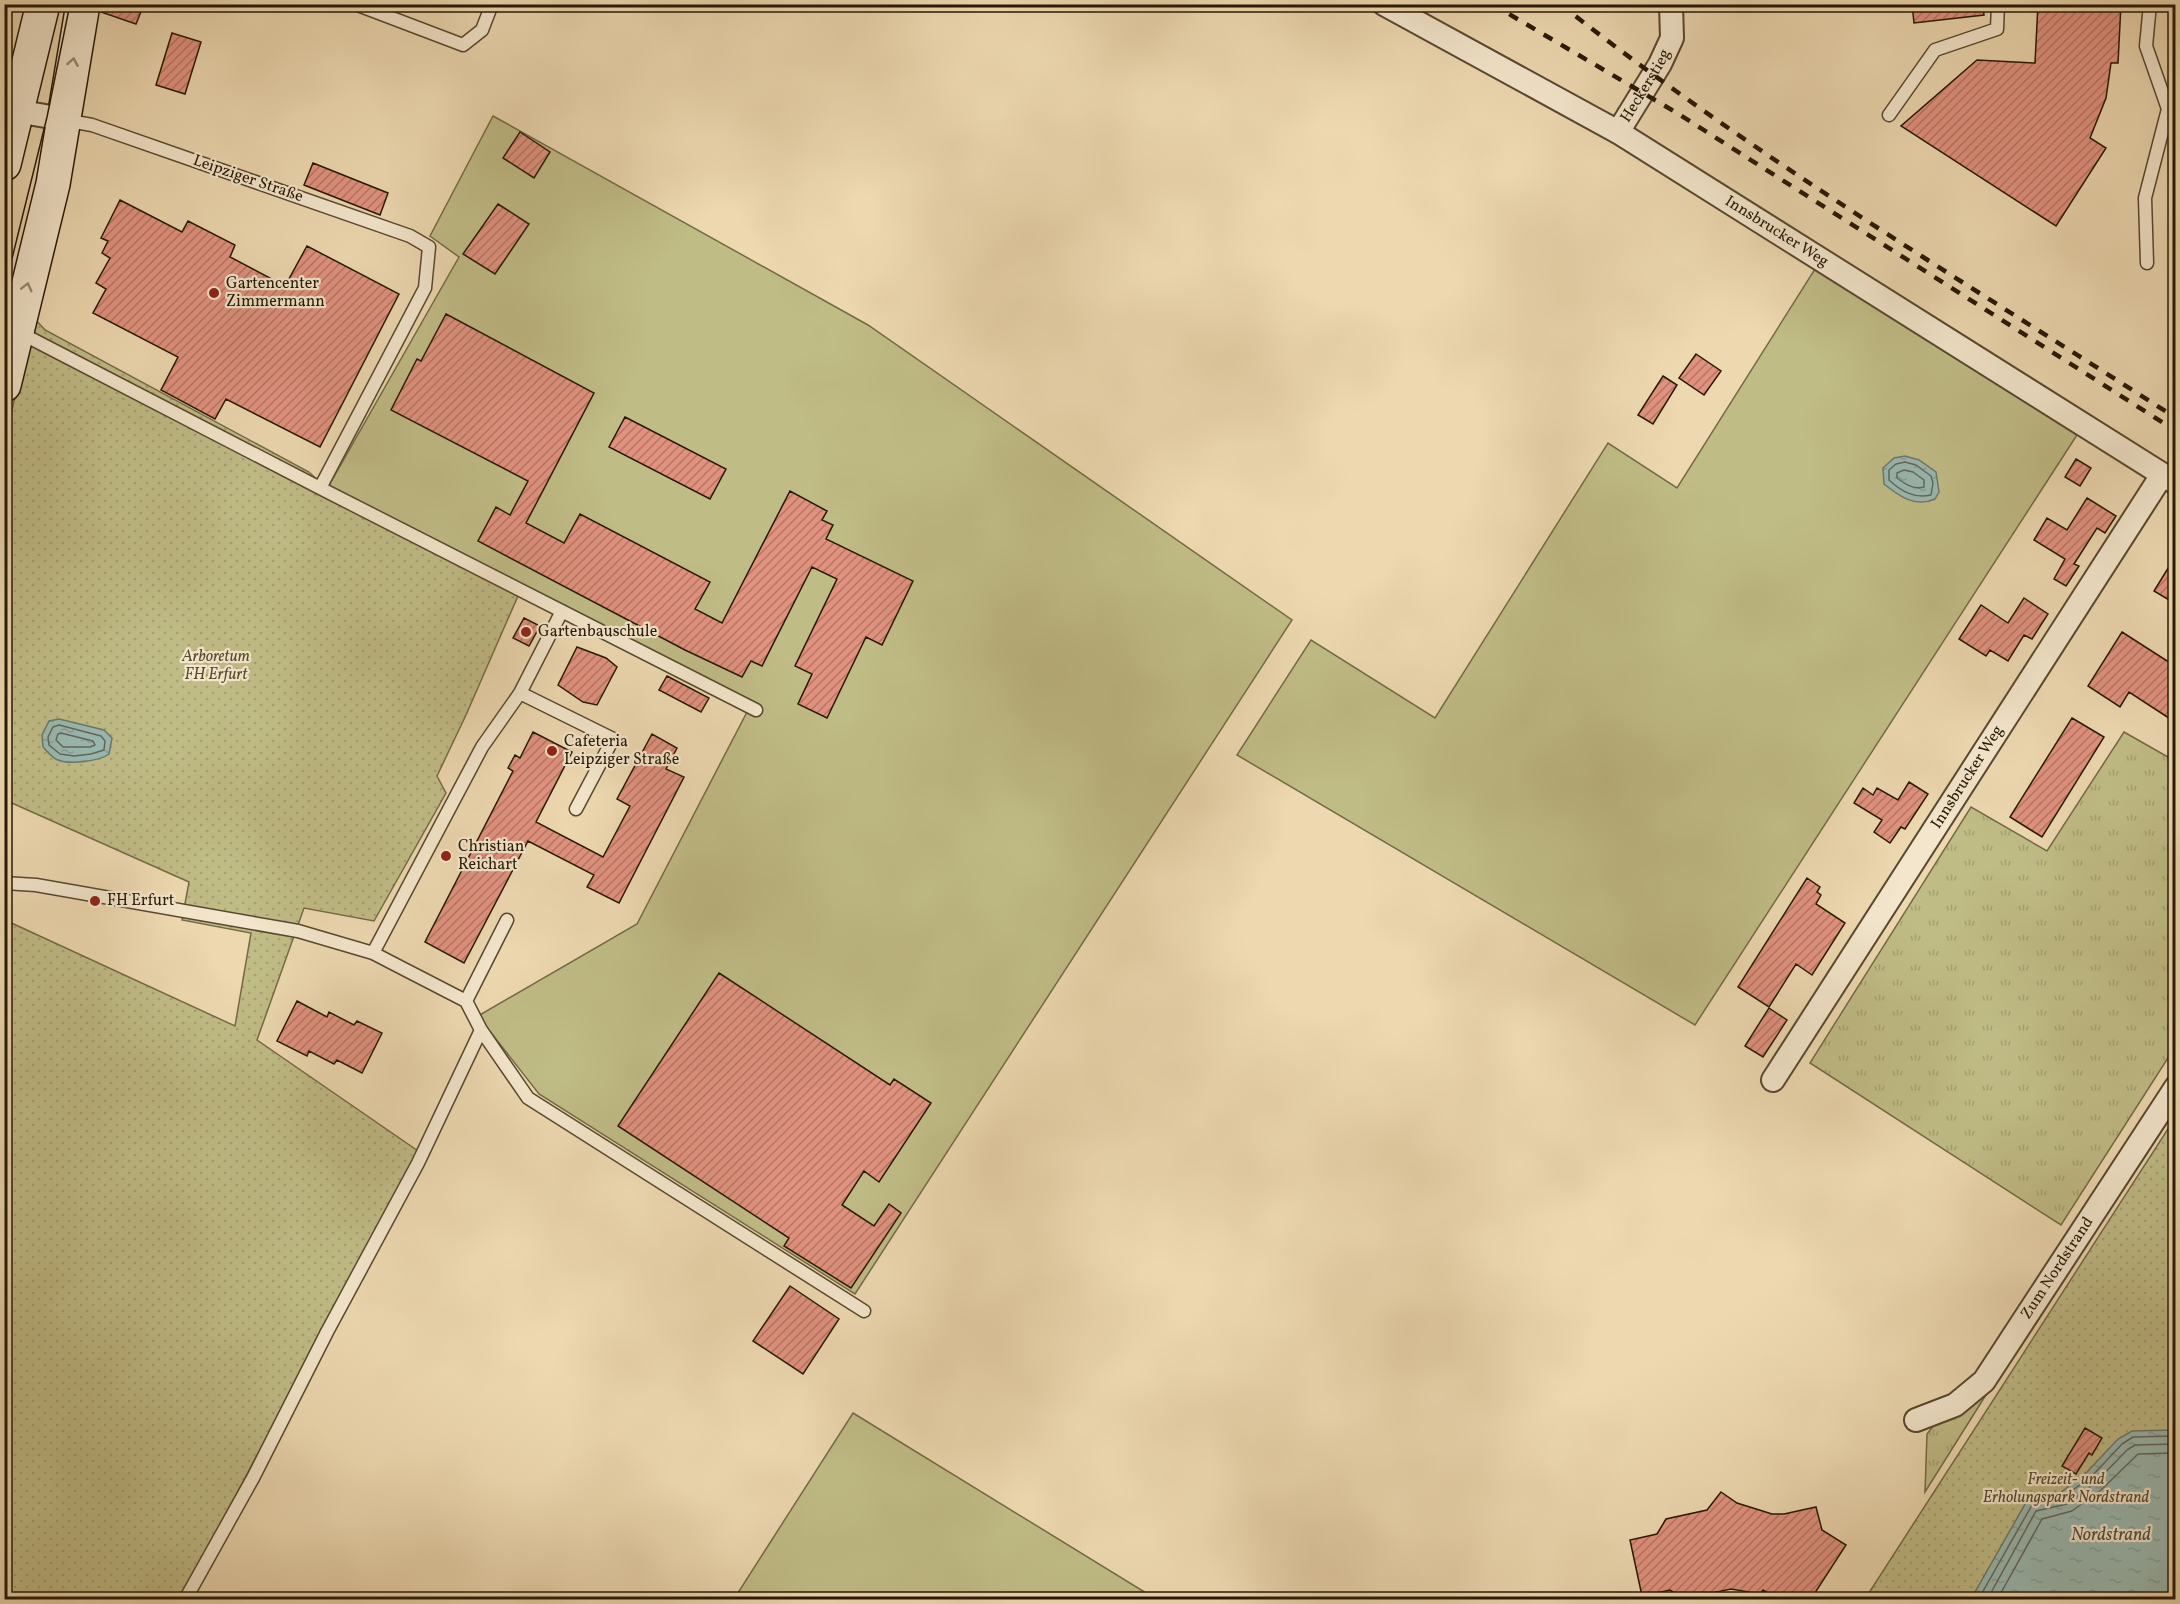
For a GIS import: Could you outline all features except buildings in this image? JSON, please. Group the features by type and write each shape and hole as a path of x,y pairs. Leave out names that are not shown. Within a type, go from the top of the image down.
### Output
{"main road":[{"path":"4,164 10,109 43,4"},
{"path":"4,385 53,184 83,4"}],"street":[{"name":"Innsbrucker Weg","path":"1384,4 1618,132 2169,479 1773,1080"},
{"name":"Heckerstieg","path":"1618,132 1660,64 1672,38 1671,4"},
{"name":"Leipziger Straße","path":"10,109 63,119"},
{"name":"Zum Nordstrand","path":"1916,1420 1955,1405 1984,1381 2175,1087"}],"lane":[{"path":"355,4 464,45 482,30 492,4"},
{"path":"1889,116 1935,50 1997,29 1998,4"},
{"path":"2147,263 2145,198 2168,109 2146,46 2150,4"},
{"name":"Leipziger Straße","path":"63,119 92,125 320,203 410,236 429,247 425,288 320,488"},
{"path":"15,334 30,338 756,710"},
{"path":"373,953 482,747 520,693 562,611"},
{"path":"520,693 613,739 576,809"},
{"path":"4,883 36,885 286,928 373,953 466,1001 481,1030 528,1098 864,1311"},
{"path":"466,1001 507,920"},
{"path":"185,1599 253,1478 327,1332 418,1163 481,1030"}],"green space":[{"path":"493,116 868,325 1292,620 855,1294 539,1094 478,1016 637,924 748,710 327,489 459,257 430,236"},
{"path":"1815,269 2077,435 1695,1025 1237,755 1311,640 1435,718 1608,443 1677,488"},
{"name":"Arboretum FH Erfurt","path":"33,317 45,330 309,472 327,489 521,589 437,776 446,793 374,921 304,908 257,1040 418,1151 181,1599 5,1599 5,920 235,1026 251,933 182,920 189,882 5,800 5,441"},
{"path":"2124,732 2175,761 2175,1047 2061,1225 1810,1063 1971,807 2047,851"},
{"name":"Freizeit- und Erholungspark Nordstrand","path":"2175,1118 2175,1599 1865,1599"},
{"path":"1989,1390 1925,1492 1927,1434 1934,1425"},
{"path":"853,1413 1156,1599 734,1599"}],"water":[{"path":"1905,456 1919,460 1936,472 1939,492 1935,499 1914,501 1901,496 1884,484 1883,468 1894,458"},
{"path":"59,719 104,730 112,738 109,754 99,759 77,762 54,758 43,747 42,735 49,721"},
{"name":"Nordstrand","path":"2175,1430 2175,1599 1971,1599 2028,1499 2060,1493 2087,1472 2118,1439 2132,1431"}],"tram line":[{"path":"4,291 47,117 70,4"}],"railway":[{"path":"1492,4 1677,113 2176,431"},
{"path":"1560,4 1634,60 1785,167 2176,418"}],"place":[{"name":"Gartencenter Zimmermann","path":"214,293"},
{"name":"Gartenbauschule","path":"526,632"},
{"name":"Cafeteria Leipziger Straße","path":"552,751"},
{"name":"Christian Reichart","path":"446,856"},
{"name":"FH Erfurt","path":"95,901"}]}
